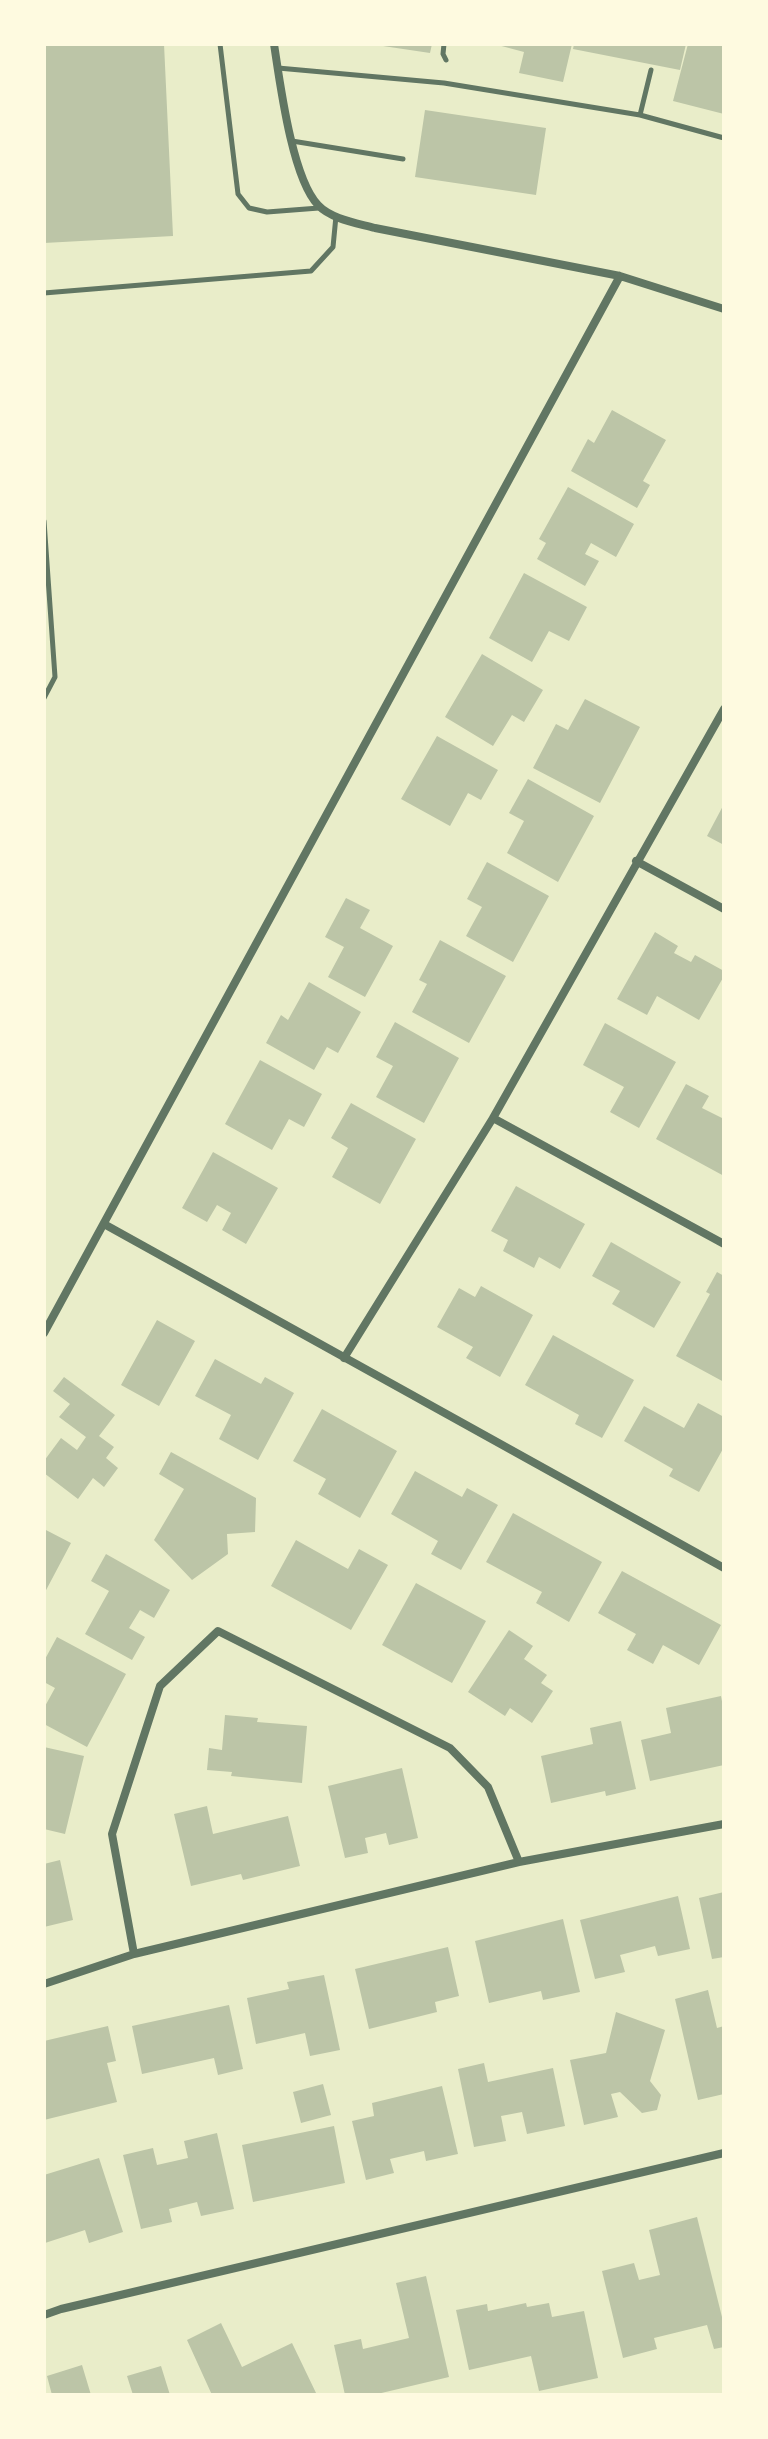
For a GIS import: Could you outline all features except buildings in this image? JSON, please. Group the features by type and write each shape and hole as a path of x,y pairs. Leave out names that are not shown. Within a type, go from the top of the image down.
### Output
{"street":[{"path":"274,44 292,141 305,188 319,208 375,228 620,276 724,309"},
{"path":"44,1333 620,276"},
{"path":"344,1358 493,1118 724,709"},
{"path":"636,861 724,909"},
{"path":"493,1118 724,1244"},
{"path":"104,1224 724,1568"},
{"path":"134,1954 112,1834 160,1686 218,1631 450,1748 488,1787 519,1862"},
{"path":"44,1984 134,1954 519,1862 724,1824"},
{"path":"44,2315 724,2153"}],"lane":[{"path":"220,44 238,194 249,208 267,212 319,208"},
{"path":"444,44 446,60"},
{"path":"278,68 444,83 640,115 724,138"},
{"path":"640,115 651,70"},
{"path":"292,141 403,159"},
{"path":"44,293 311,271 333,247 336,216"},
{"path":"44,521 55,677 44,698"}]}
